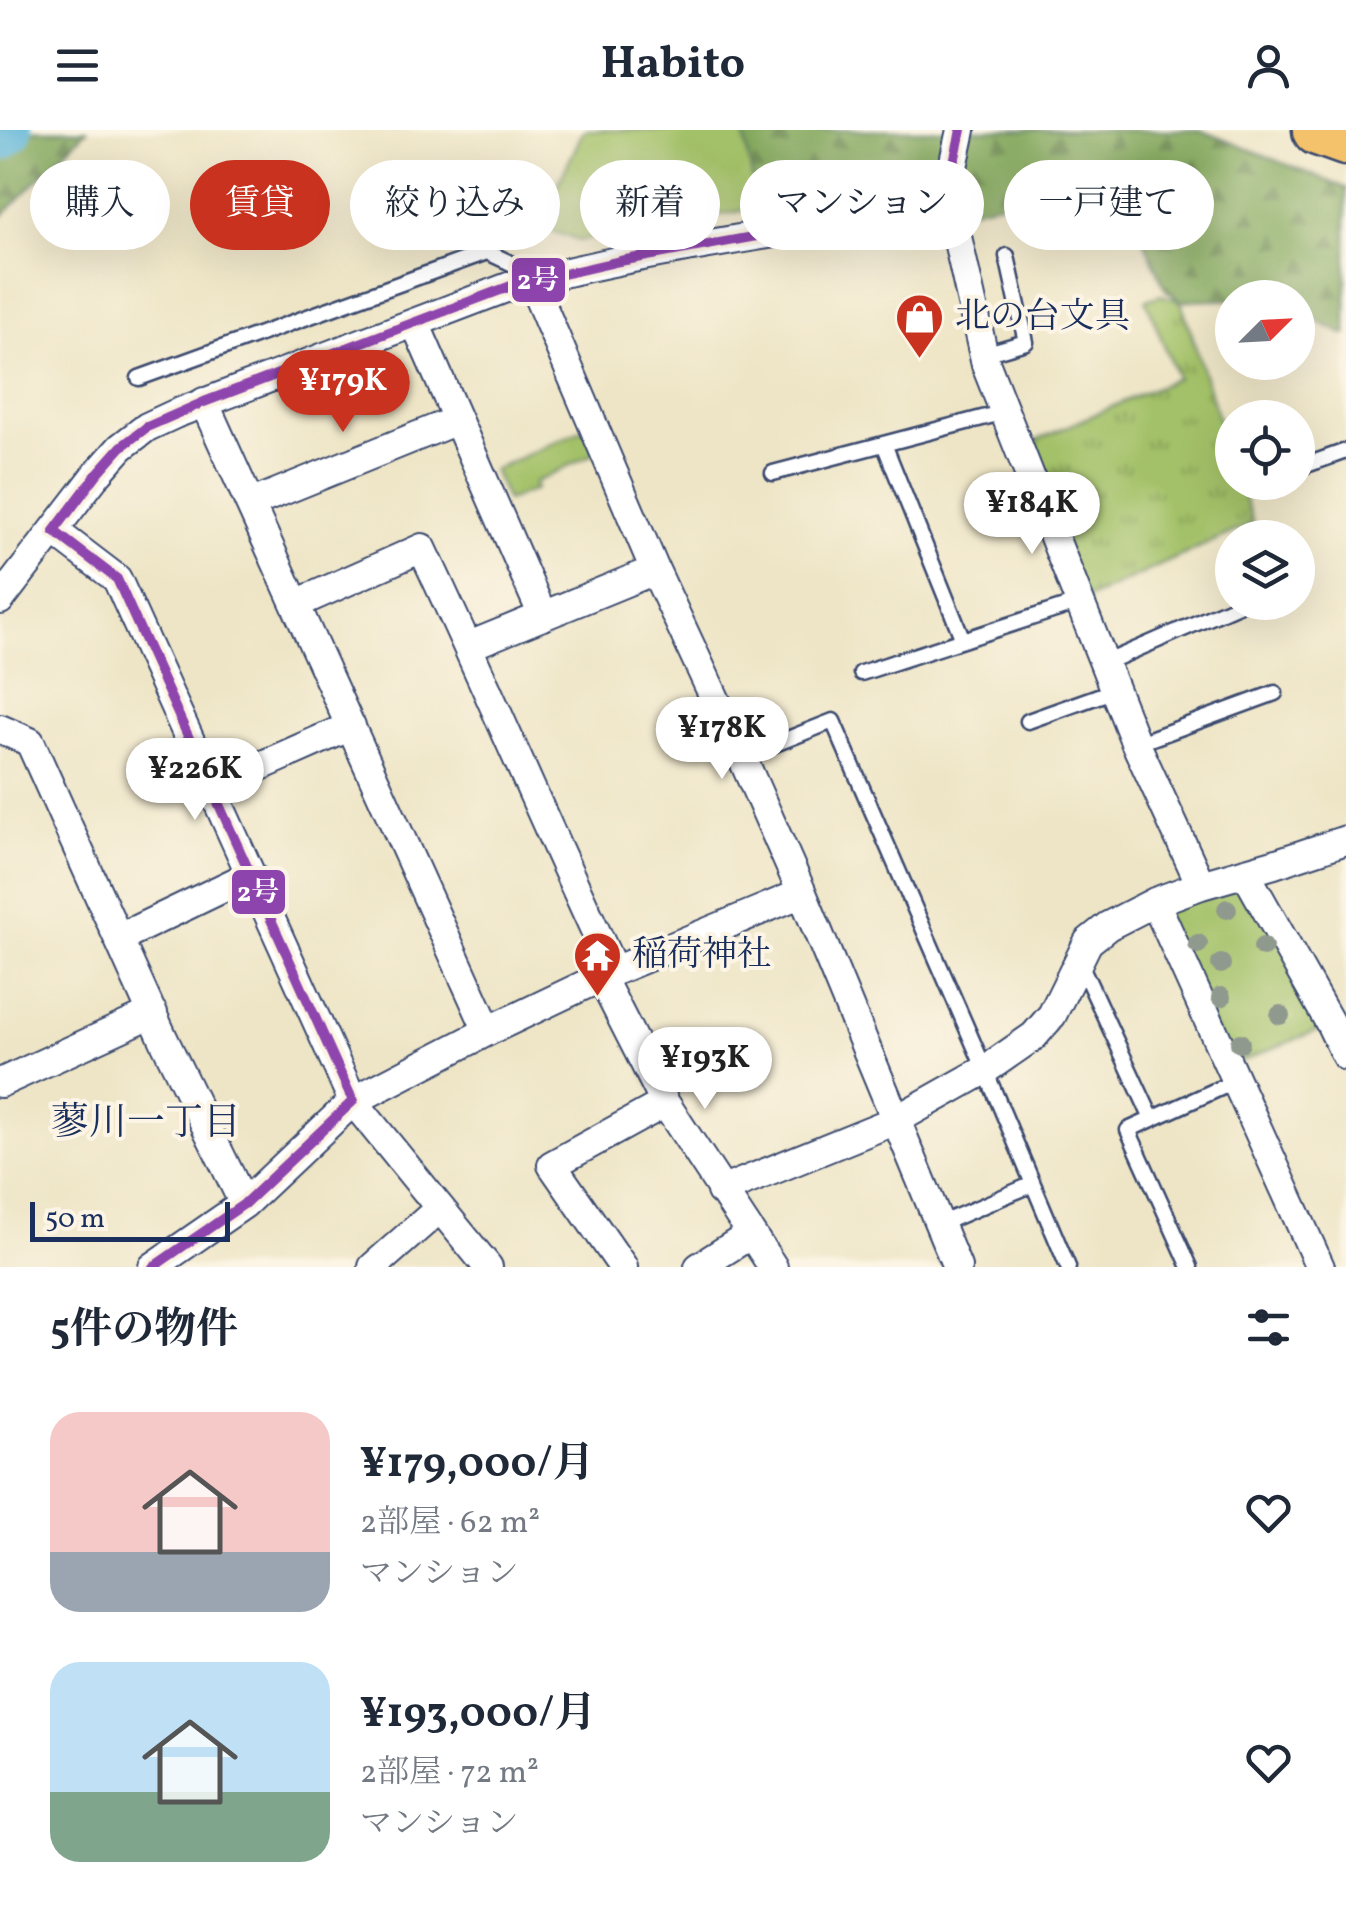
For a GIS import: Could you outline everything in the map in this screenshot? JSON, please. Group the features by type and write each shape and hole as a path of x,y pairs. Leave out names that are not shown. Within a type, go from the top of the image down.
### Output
{"highway":[{"path":"1318,130 1346,140"}],"street":[{"path":"955,160 962,130"},
{"path":"0,600 97,474 147,427 511,286 740,239"},
{"path":"960,250 984,354 1005,412 1136,744 1201,885"},
{"path":"532,280 655,570 802,893 957,1267"},
{"path":"414,324 542,616"},
{"path":"204,402 488,1031"},
{"path":"250,504 457,420"},
{"path":"54,531 116,579 353,1101 488,1267"},
{"path":"296,604 422,548 548,828 665,1103 773,1267"},
{"path":"468,646 655,570"},
{"path":"211,788 350,726"},
{"path":"0,729 30,742 244,1204"},
{"path":"721,1191 896,1120 985,1070 1043,1026 1088,942 1108,926 1155,902 1201,885 1346,840"},
{"path":"1244,872 1346,1056"},
{"path":"119,938 250,875"},
{"path":"153,1267 244,1204 353,1101 608,974 802,893"},
{"path":"1155,902 1320,1267"},
{"path":"0,1082 153,1013"},
{"path":"622,1267 552,1165 665,1103"},
{"path":"372,1267 440,1208"},
{"path":"699,1267 751,1234"}],"lane":[{"path":"139,378 487,252 515,265 532,280"},
{"path":"984,354 1026,342 1007,256"},
{"path":"773,472 1005,412"},
{"path":"884,444 962,640"},
{"path":"1315,462 1346,451"},
{"path":"860,673 1080,602"},
{"path":"1104,663 1215,615"},
{"path":"1028,722 1115,690"},
{"path":"1136,744 1275,693"},
{"path":"742,757 832,721 1068,1267"},
{"path":"1079,962 1152,1120"},
{"path":"1190,1267 1128,1130 1236,1081"},
{"path":"940,1224 1033,1184"}],"green space":[{"path":"0,130 87,130 57,160 30,160 30,188 0,218"},
{"path":"584,130 743,130 749,160 740,160 740,211 720,215 720,160 580,160 579,241 560,234 560,180"},
{"path":"743,130 1200,130 1346,188 1346,335 1315,321 1315,280 1215,280 1215,300 1181,301 1166,290 1148,250 1214,250 1214,160 1004,160 1004,202 984,206 984,160 749,160"},
{"path":"1161,295 1181,301 1215,408 1215,500 1245,500 1252,520 1215,520 1215,540 1080,602 1019,448 1177,378 1146,300"},
{"path":"586,428 596,452 534,483 536,489 507,501 493,470"},
{"path":"1245,872 1331,1025 1230,1066 1155,902"}],"waterway":[{"path":"0,137 8,130"}],"transit line":[{"name":"2号","path":"153,1267 244,1204 353,1101 117,579 54,531 121,447 147,427 511,286 620,261 949,201 961,130"}],"place":[{"name":"北の台文具","path":"920,360"},
{"name":"稲荷神社","path":"597,998"}],"district":[{"name":"蓼川一丁目","path":"146,1124"}]}
